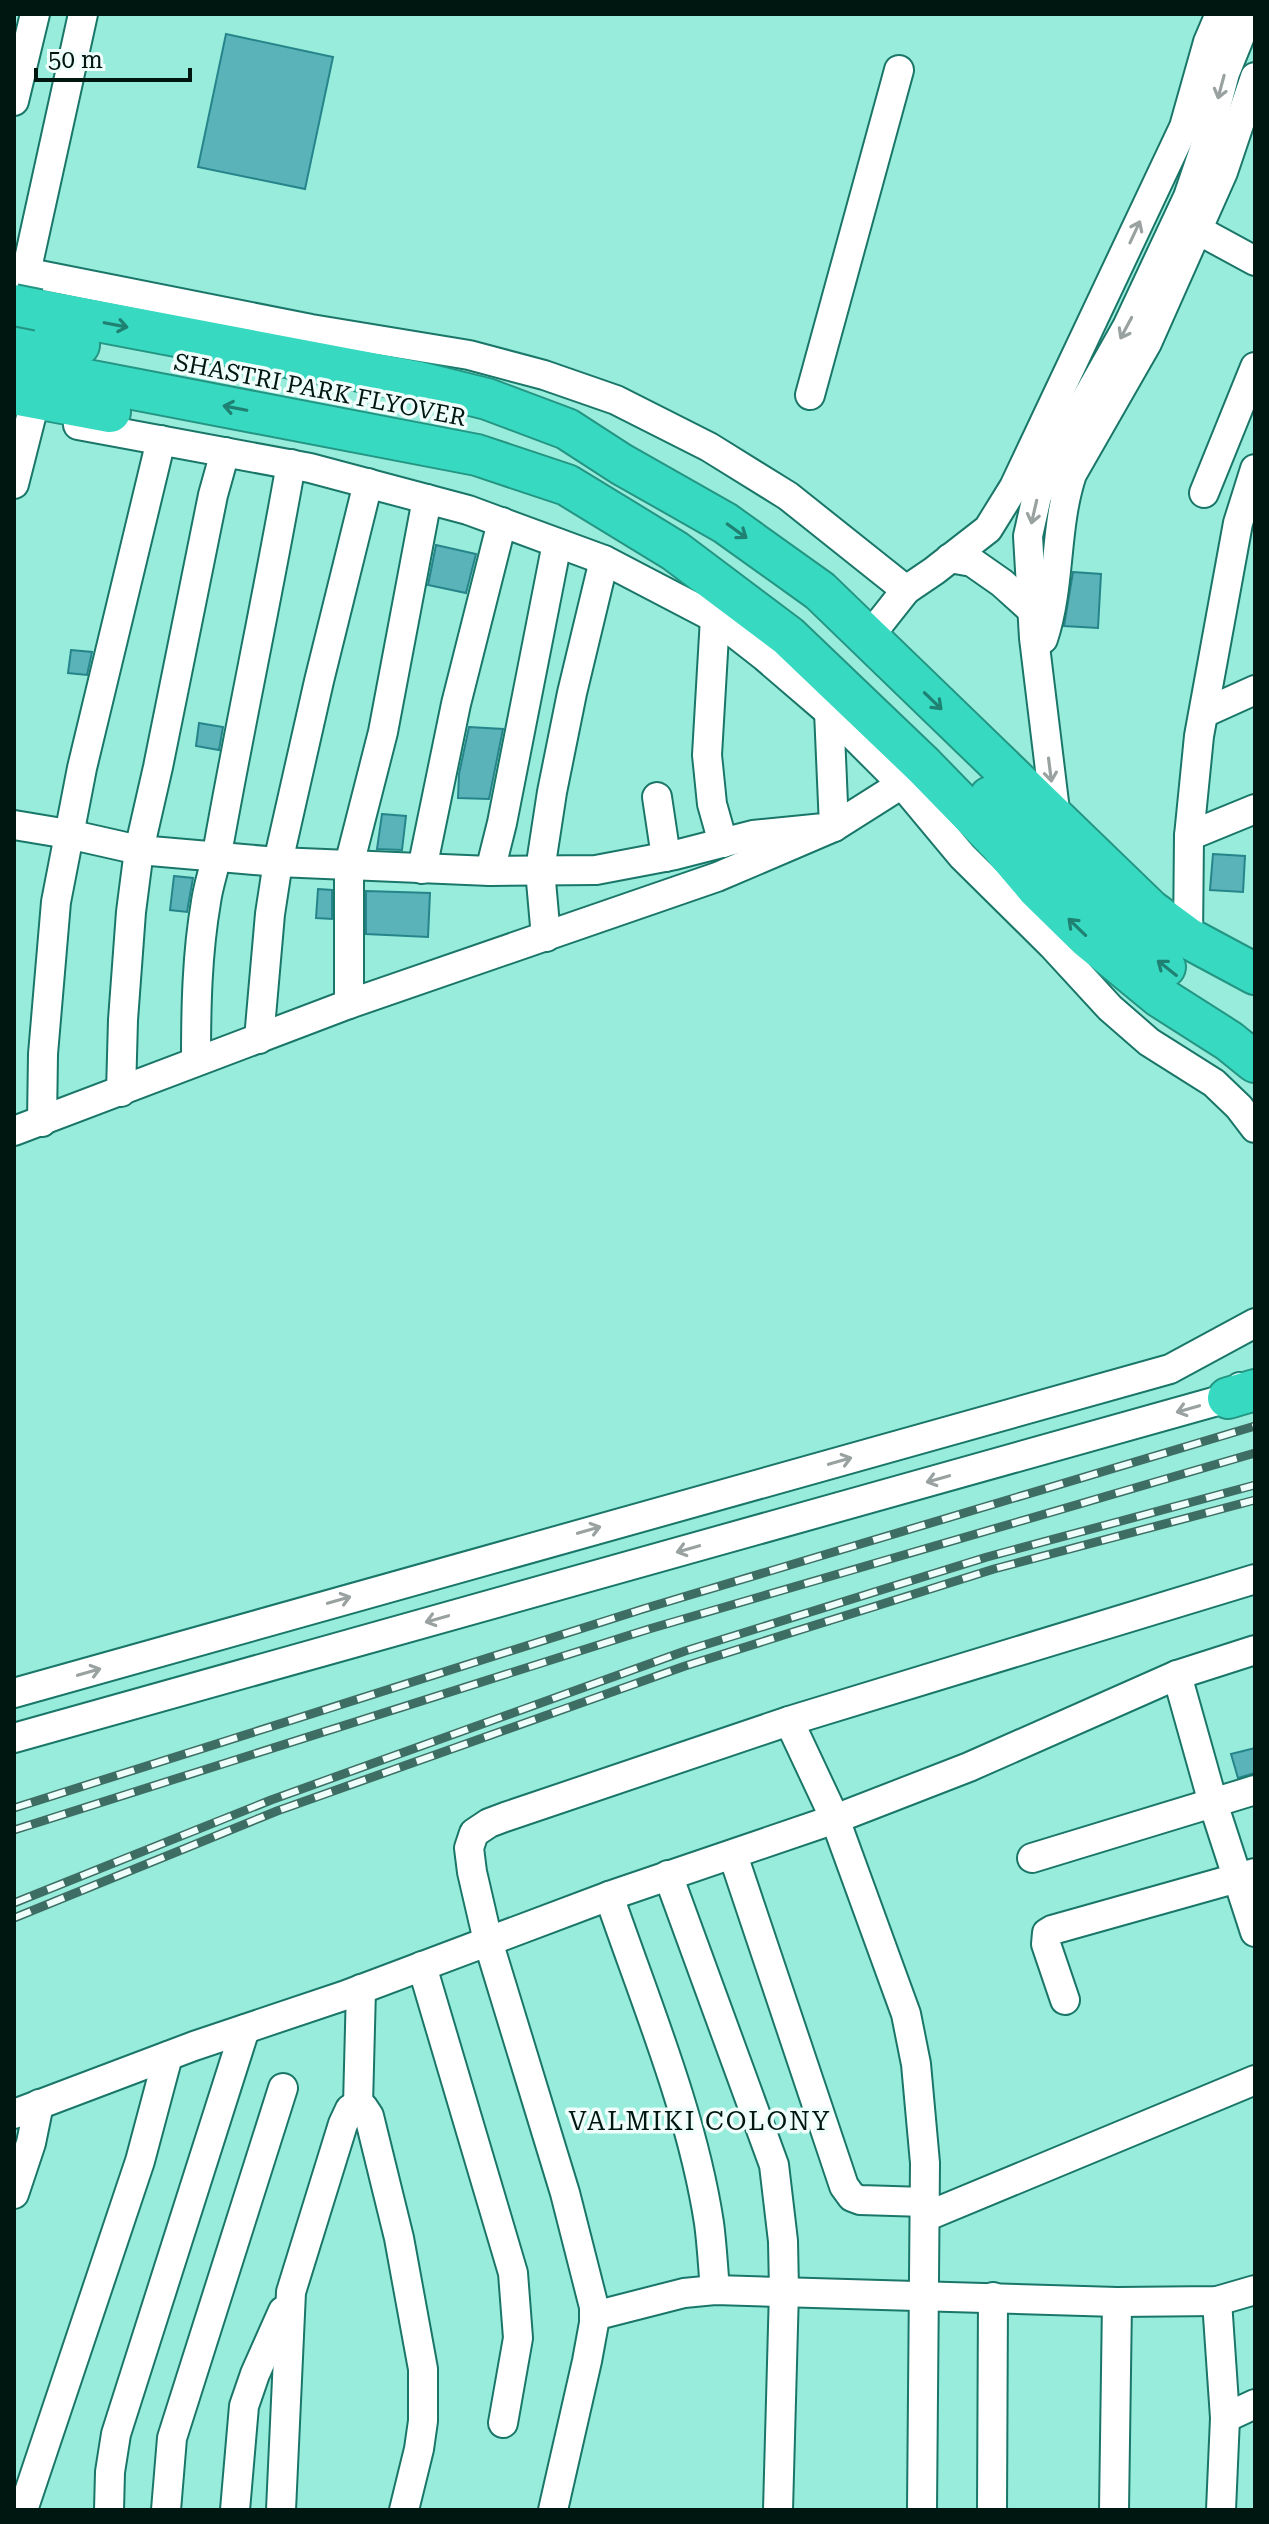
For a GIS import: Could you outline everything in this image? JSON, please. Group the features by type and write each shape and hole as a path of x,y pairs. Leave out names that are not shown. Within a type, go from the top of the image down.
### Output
{"highway":[{"name":"SHASTRI PARK FLYOVER","path":"20,304 481,438 567,485"},
{"path":"20,304 418,382 487,399 567,429 621,464 725,523 820,591 1150,910 1188,938 1255,974"},
{"name":"SHASTRI PARK FLYOVER","path":"14,366 481,438 621,464"},
{"path":"20,408 432,471 567,485 675,551 788,636 924,766 1087,937 1160,997 1248,1045"}],"street":[{"path":"14,101 18,67 35,14"},
{"path":"83,14 20,304 311,329 469,355 544,375 616,400 709,447 788,496 906,590"},
{"path":"1056,819 1037,659 1028,536 1053,435 1184,127 1208,42 1220,14"},
{"path":"868,638 906,590 988,529 1127,327 1188,197 1225,73 1249,14"},
{"path":"810,395 899,70"},
{"path":"1037,659 1053,599 1064,497 1072,474 1147,343 1223,172 1255,77"},
{"path":"1198,230 1255,261"},
{"path":"1204,493 1255,367"},
{"path":"14,484 20,408 368,483 468,510 604,560 715,618 829,711 902,784 962,856 1110,1008 1149,1042 1214,1083 1255,1128"},
{"path":"42,1122 43,1054 56,902 68,834 161,440"},
{"path":"121,1092 131,912 139,850 213,495 225,452"},
{"path":"196,1060 200,946 206,899 217,857 233,756 291,464"},
{"path":"1188,938 1189,836 1204,713 1247,527 1255,469"},
{"path":"259,1039 278,862 368,483"},
{"path":"349,1004 349,865 383,732 427,499"},
{"path":"422,869 456,704 502,522"},
{"path":"490,871 557,543"},
{"path":"950,558 972,562 1002,583 1033,611"},
{"path":"546,937 540,870 552,792 604,560"},
{"path":"715,618 707,755 712,804 723,843"},
{"path":"1204,713 1255,690"},
{"path":"829,711 834,827"},
{"path":"14,1131 349,1004 717,877 834,827 902,784"},
{"path":"657,797 666,857"},
{"path":"1189,836 1255,809"},
{"path":"14,825 139,850 278,862 490,871 596,870 772,832 834,827"},
{"path":"14,1693 1170,1369 1254,1326"},
{"path":"14,1738 1246,1387"},
{"path":"553,2510 587,2361 594,2316 592,2296 565,2193 488,1941 472,1872 469,1848 474,1833 505,1817 789,1721 1255,1579"},
{"path":"14,2194 31,2143 27,2109 609,1896 835,1819 969,1767 1177,1675 1255,1650"},
{"path":"1177,1675 1213,1803 1246,1875 1255,1932"},
{"path":"789,1721 835,1819 906,2014 918,2078 925,2163 922,2510"},
{"path":"1032,1858 1255,1790"},
{"path":"733,1855 844,2186 852,2197 925,2209 1255,2080"},
{"path":"668,1875 774,2165 783,2241 784,2290 778,2510"},
{"path":"1065,2000 1046,1944 1047,1933 1246,1875"},
{"path":"609,1896 679,2099 694,2152 709,2222 715,2290"},
{"path":"422,1966 513,2273 518,2338 503,2423"},
{"path":"358,2105 361,1989"},
{"path":"109,2510 112,2450 116,2434 245,2029"},
{"path":"23,2510 140,2161 168,2056"},
{"path":"166,2510 172,2438 283,2088"},
{"path":"235,2510 244,2406 291,2292 343,2124 350,2109 358,2105"},
{"path":"358,2105 367,2110 369,2116 399,2238 423,2369 423,2421 404,2510"},
{"path":"594,2316 684,2293 715,2290 1117,2302 1217,2301 1255,2290"},
{"path":"281,2510 291,2292"},
{"path":"992,2510 993,2297"},
{"path":"1217,2301 1225,2418 1221,2510"},
{"path":"1114,2510 1117,2302"},
{"path":"1225,2418 1255,2404"}],"building":[{"path":"226,34 333,57 305,189 198,167"},
{"path":"436,545 476,554 466,593 428,585"},
{"path":"1073,572 1101,574 1098,628 1064,626"},
{"path":"71,650 92,652 87,675 68,673"},
{"path":"199,723 223,727 219,750 196,746"},
{"path":"469,727 503,729 489,799 458,798 459,774"},
{"path":"382,814 406,816 402,850 377,849"},
{"path":"1213,854 1245,856 1243,892 1210,890"},
{"path":"174,876 193,878 187,912 170,910"},
{"path":"318,889 332,890 332,919 316,918"},
{"path":"366,891 430,893 428,937 366,934"},
{"path":"1255,1748 1255,1773 1238,1778 1231,1754"}],"railway":[{"path":"14,1808 643,1609 1255,1426"},
{"path":"14,1830 649,1629 1255,1453"},
{"path":"14,1903 271,1800 685,1651 987,1557 1255,1485"},
{"path":"14,1918 277,1811 685,1666 994,1569 1255,1500"}],"district":[{"name":"VALMIKI COLONY","path":"700,2121"}]}
